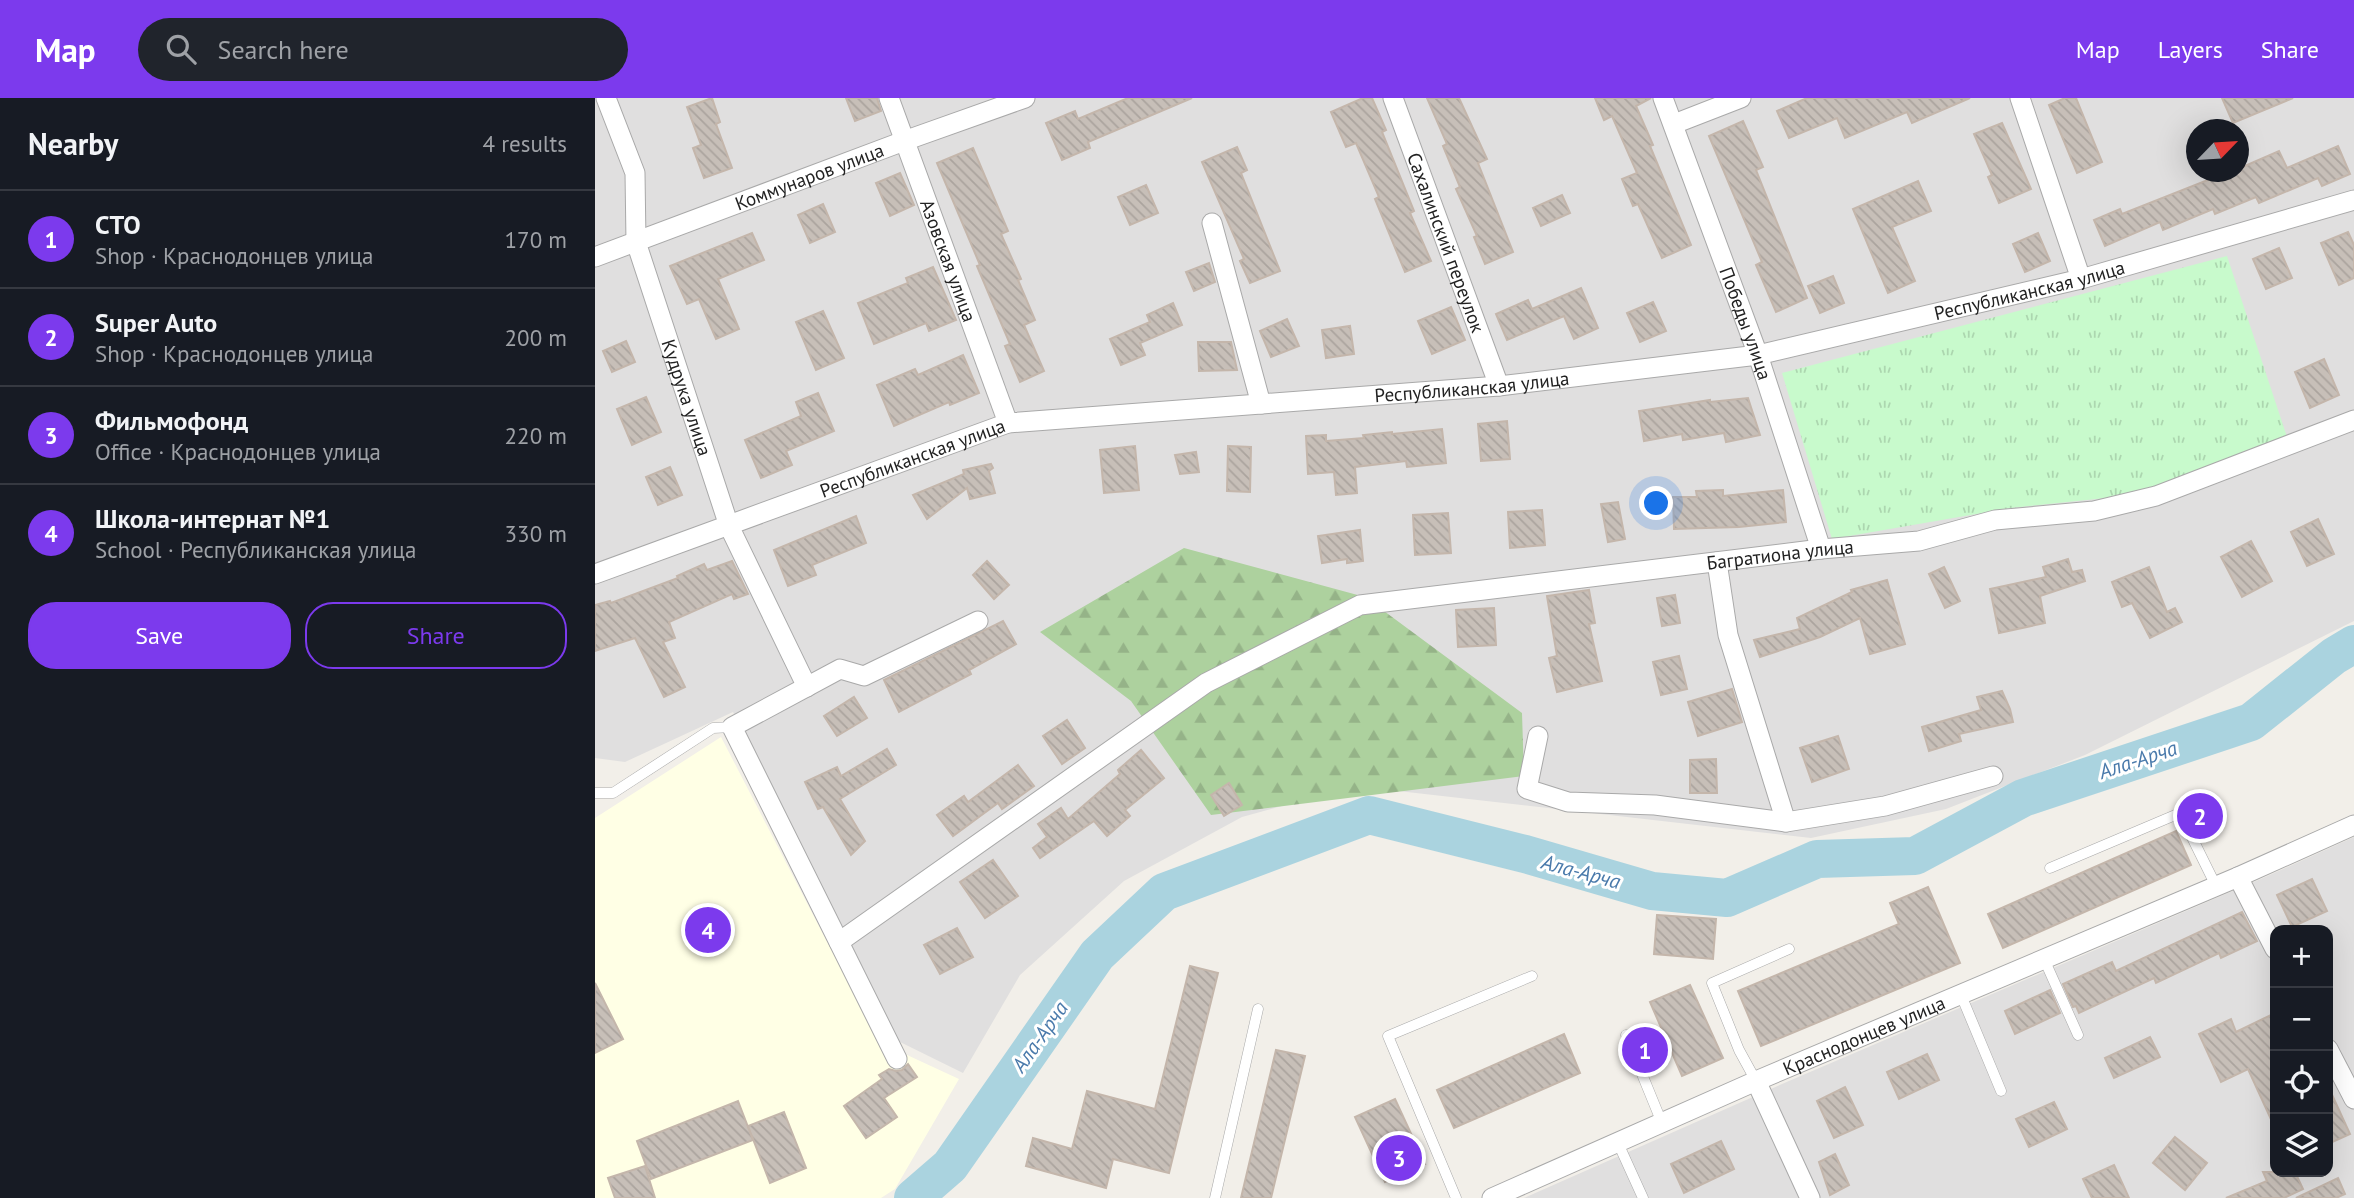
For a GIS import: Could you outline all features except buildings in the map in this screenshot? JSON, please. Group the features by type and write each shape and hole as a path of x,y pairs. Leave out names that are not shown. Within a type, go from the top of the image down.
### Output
{"street":[{"name":"Кудрука улица","path":"606,98 635,173 636,242 729,526 807,687"},
{"name":"Азовская улица","path":"889,98 1008,423"},
{"name":"Коммунаров улица","path":"595,257 1025,98"},
{"name":"Сахалинский переулок","path":"1393,98 1499,386"},
{"name":"Победы улица","path":"1663,98 1758,355 1821,549"},
{"path":"1674,124 1741,98"},
{"path":"2020,98 2081,279"},
{"name":"Республиканская улица","path":"595,574 1008,423 1499,386 1758,355 2081,279 2354,200"},
{"path":"1212,223 1261,404"},
{"name":"Багратиона улица","path":"839,942 1206,683 1360,605 1821,549 1919,541 1994,520 2106,508 2155,496 2354,420"},
{"path":"1717,562 1728,635 1786,822"},
{"path":"897,1059 732,727 840,669 864,676 978,621"},
{"path":"1538,736 1527,789 1568,802 1655,805 1786,822 1885,806 1993,776"},
{"name":"Краснодонцев улица","path":"1492,1198 2354,825"},
{"path":"2238,877 2270,939"},
{"path":"2329,1051 2354,1098"},
{"path":"1756,1082 1810,1198"}],"lane":[{"path":"595,793 613,793 713,728 732,727"},
{"path":"2050,868 2181,813 2216,886"},
{"path":"1756,1082 1739,1050 1712,983 1790,949"},
{"path":"2044,960 2078,1035"},
{"path":"1456,1198 1388,1036 1532,976"},
{"path":"1961,995 2001,1091"},
{"path":"1215,1198 1258,1009"},
{"path":"1626,1035 1662,1123"},
{"path":"1618,1143 1643,1198"}],"shaded area":[{"path":"595,98 2354,98 2354,621 2085,755 1946,809 1811,838 1354,786 1242,817 1124,881 1020,975 963,1073 896,1040 733,712 625,762 595,758"},
{"path":"721,737 879,1042 959,1079 895,1189 881,1198 595,1198 595,818"},
{"path":"2354,837 2354,1198 1524,1198"}],"green space":[{"path":"2227,256 2288,440 2134,495 2011,508 1832,539 1782,373"},
{"path":"1184,548 1365,597 1522,713 1524,776 1211,815 1131,701 1040,632"}],"waterway":[{"name":"Ала-Арча","path":"913,1198 950,1166 1097,955 1164,892 1369,815 1525,854 1652,891 1727,898 1817,859 1915,856 2023,798 2251,722 2334,656 2354,644"}],"place":[{"name":"Super Auto","path":"2200,816"},
{"name":"Школа-интернат №1","path":"708,930"},
{"name":"СТО","path":"1645,1050"},
{"name":"Фильмофонд","path":"1399,1158"}]}
